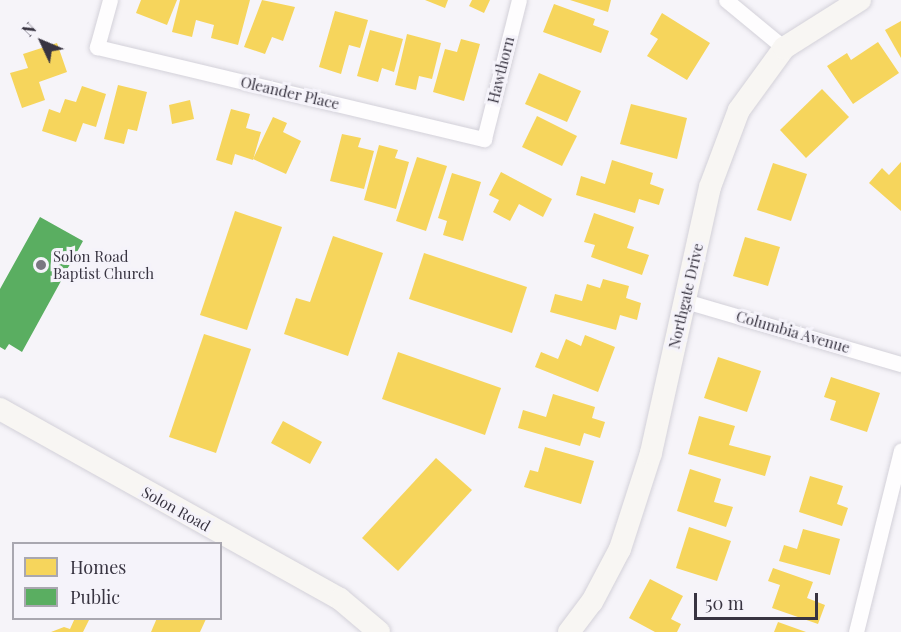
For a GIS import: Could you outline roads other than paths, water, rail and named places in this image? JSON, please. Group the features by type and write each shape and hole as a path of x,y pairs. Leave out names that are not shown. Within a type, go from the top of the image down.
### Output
{"street":[{"name":"Oleander Place","path":"110,0 97,47 484,139"},
{"name":"Hawthorn","path":"484,139 519,0"},
{"path":"726,0 784,48"},
{"name":"Northgate Drive","path":"569,632 592,602 620,549 651,453 710,187 739,110 784,48 860,0"},
{"name":"Columbia Avenue","path":"685,301 901,364"},
{"name":"Solon Road","path":"0,409 340,599 379,632"},
{"path":"856,632 901,450"}],"place":[{"name":"Solon Road Baptist Church","path":"41,265"}]}
